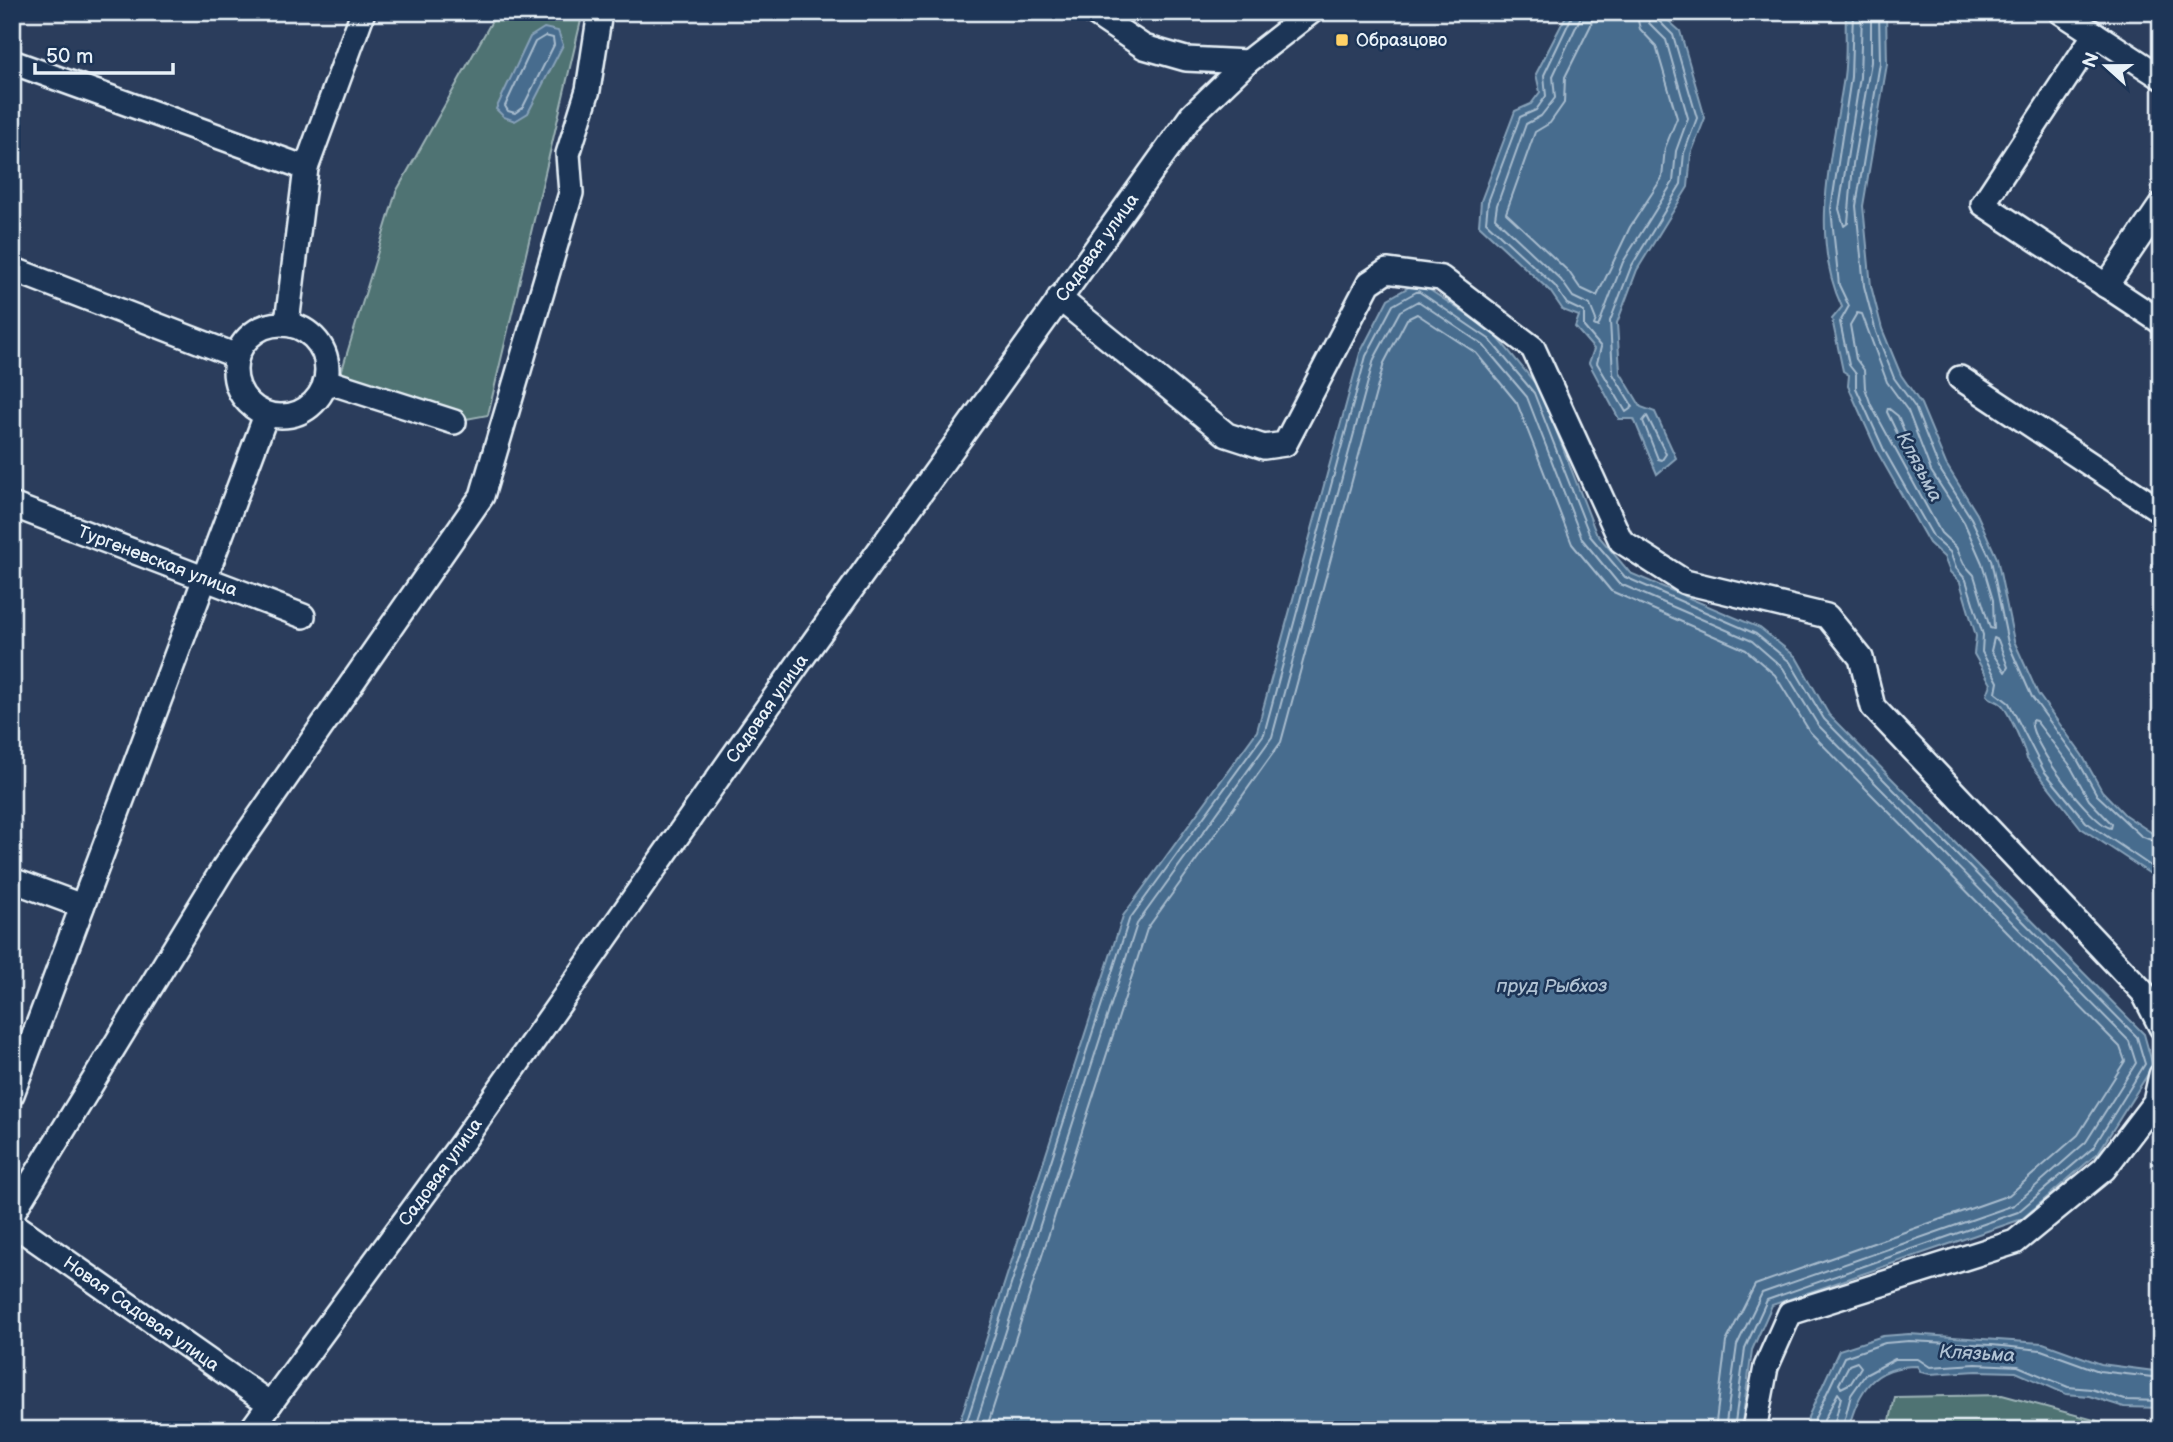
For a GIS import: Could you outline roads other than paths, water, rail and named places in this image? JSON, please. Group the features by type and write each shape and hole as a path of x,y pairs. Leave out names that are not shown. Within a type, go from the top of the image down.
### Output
{"street":[{"path":"287,323 306,169 363,12"},
{"path":"12,1213 224,867 482,496 572,193 568,154 578,132 588,90 600,12"},
{"path":"1092,12 1144,47 1186,59 1247,62"},
{"name":"Садовая улица","path":"251,1430 461,1144 1059,298 1192,115 1247,62 1311,12"},
{"path":"2061,12 2161,77"},
{"path":"2095,34 1983,204 2161,323"},
{"path":"12,62 306,169"},
{"path":"2106,286 2161,205"},
{"path":"12,269 237,356"},
{"path":"1059,298 1227,435 1264,447 1285,444 1369,283 1387,271 1408,272 1441,278 1464,293 1533,348 1621,541 1685,582 1827,616 1861,657 1873,707 2143,992 2161,1027"},
{"path":"287,323 305,330 320,343 327,361 326,381 318,399 303,411 284,417 266,415 249,405 238,390 234,373 237,356 243,341 256,330 270,324 287,323"},
{"path":"1960,378 2161,511"},
{"path":"326,381 454,422"},
{"path":"12,1094 266,415"},
{"name":"Тургеневская улица","path":"12,505 303,615"},
{"path":"12,880 82,906"},
{"path":"1754,1430 1766,1367 1790,1313 2015,1242 2104,1169 2155,1102 2161,1075"},
{"name":"Новая Садовая улица","path":"12,1223 270,1404"}],"water":[{"path":"1568,12 1662,15 1680,31 1705,118 1691,154 1688,187 1637,270 1617,323 1620,372 1641,407 1655,412 1676,458 1657,474 1634,419 1619,419 1589,363 1594,349 1575,327 1579,316 1563,310 1550,291 1479,225 1481,201 1515,111 1531,104 1540,92 1536,74"},
{"name":"Клязьма","path":"1846,12 1886,12 1887,64 1863,206 1871,286 1882,329 1901,375 1921,404 1946,464 1977,514 1997,558 2014,641 2038,694 2082,755 2102,791 2125,815 2161,839 2161,881 2081,828 2027,759 2004,708 1987,695 1991,684 1974,654 1976,636 1960,582 1950,572 1944,557 1929,543 1878,453 1848,386 1849,375 1843,371 1832,319 1842,307 1826,251 1825,222 1826,193 1845,69"},
{"path":"544,28 558,31 563,45 528,113 515,121 504,117 496,109 530,37"},
{"name":"пруд Рыбхоз","path":"1418,282 1494,333 1540,389 1596,533 1630,573 1760,628 1796,657 1829,715 2144,1034 2153,1066 2098,1153 2022,1219 1772,1305 1752,1350 1741,1430 957,1430 1123,916 1257,731 1360,353 1388,299"},
{"name":"Клязьма","path":"1909,1334 2043,1343 2101,1364 2161,1372 2161,1408 2124,1407 2089,1396 2066,1394 2016,1372 1930,1374 1921,1372 1917,1366 1889,1371 1870,1383 1857,1404 1848,1430 1807,1430 1808,1417 1839,1350 1883,1336"}],"place":[{"name":"Образцово","path":"1342,40"}]}
